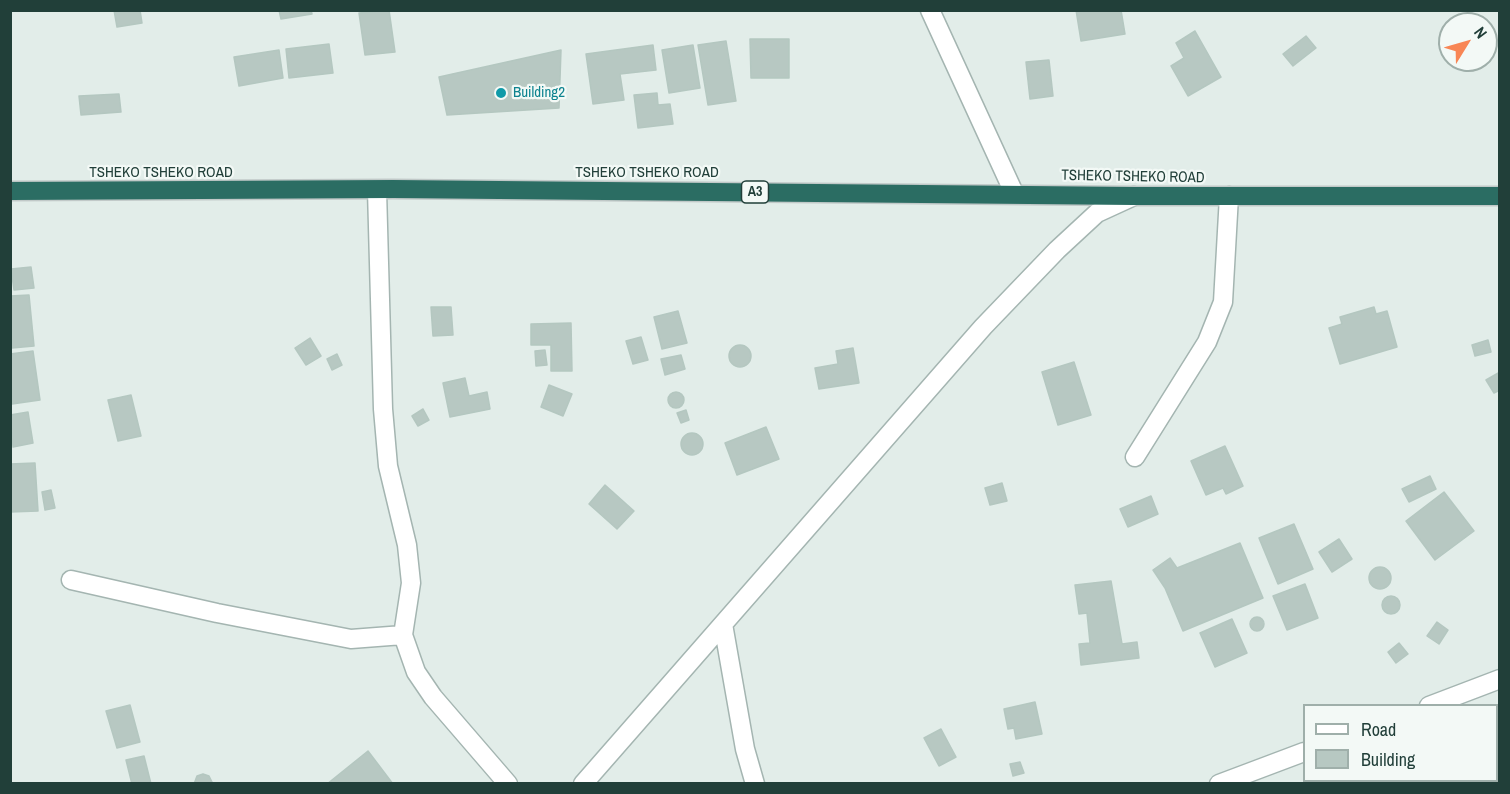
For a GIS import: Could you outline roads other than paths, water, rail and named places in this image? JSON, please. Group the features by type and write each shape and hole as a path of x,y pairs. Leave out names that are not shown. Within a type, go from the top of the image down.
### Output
{"highway":[{"name":"TSHEKO TSHEKO ROAD","path":"10,191 376,190 1014,193 1134,196 1500,196"}],"street":[{"path":"930,10 1014,193"},
{"path":"376,190 383,409 388,466 407,545 411,583 403,635 416,672 433,697 508,783"},
{"path":"583,783 983,327 1049,258 1097,213 1134,196"},
{"path":"1136,457 1207,342 1222,302 1229,196"},
{"path":"70,580 351,639 403,635"},
{"path":"723,624 745,749 755,783"},
{"path":"1432,704 1500,679"},
{"path":"1218,783 1303,753"}],"place":[{"name":"Building2","path":"501,93"}]}
